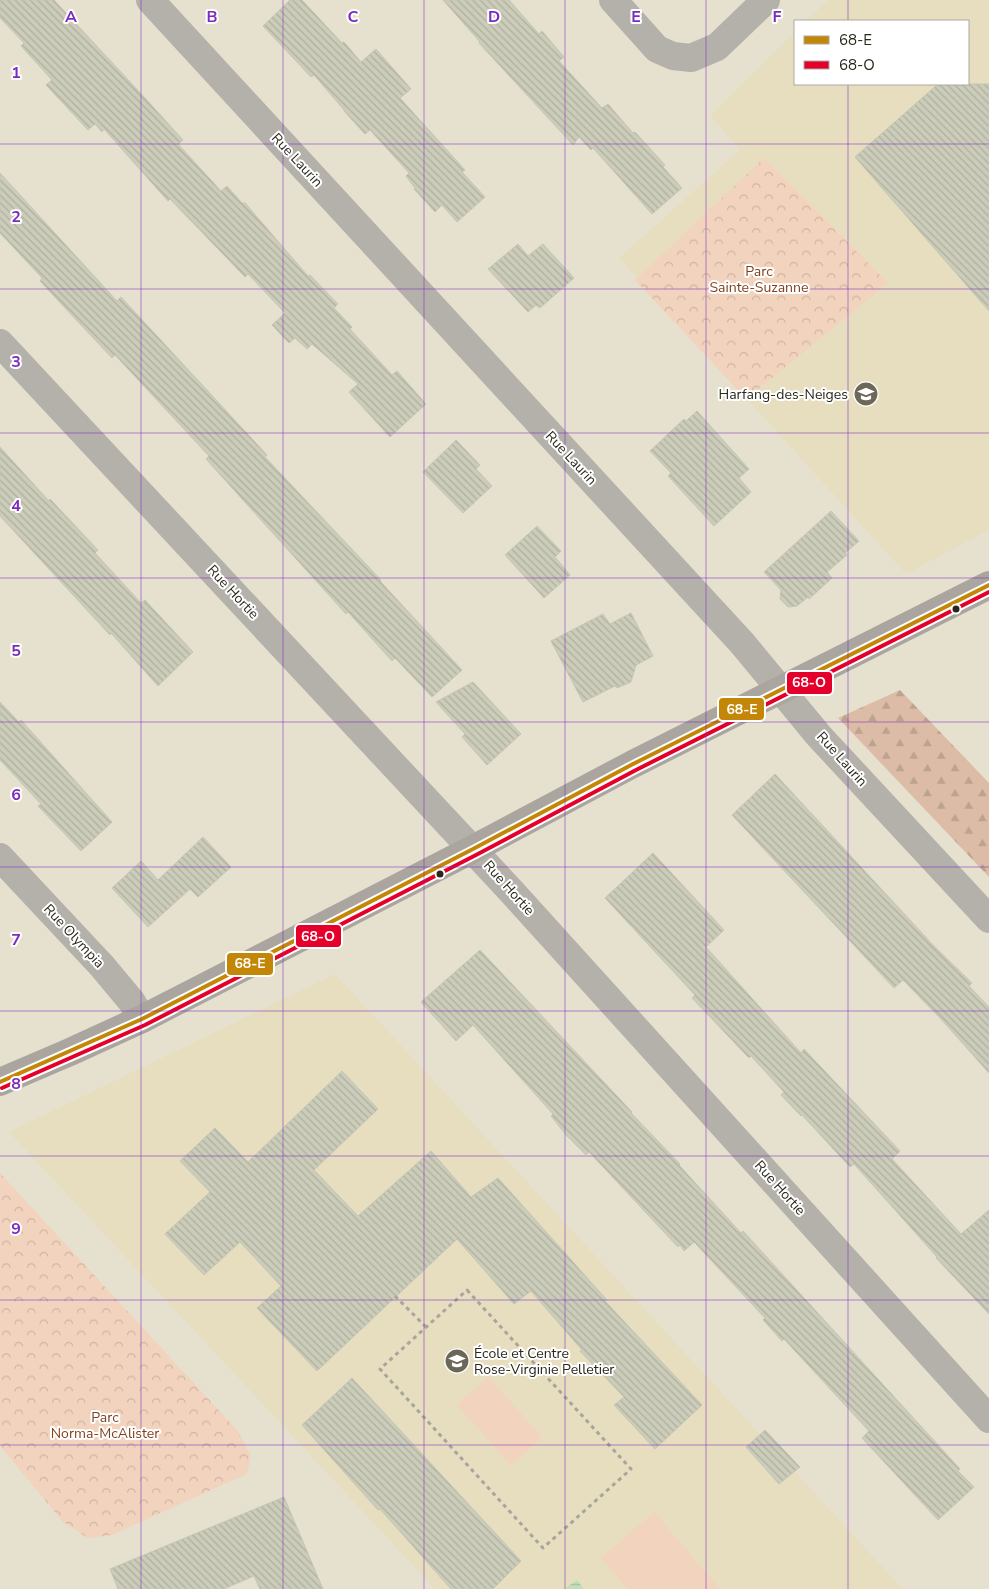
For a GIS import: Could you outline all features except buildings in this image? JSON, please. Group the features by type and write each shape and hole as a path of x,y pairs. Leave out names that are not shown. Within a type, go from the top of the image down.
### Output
{"main road":[{"path":"0,1082 142,1019 624,769 989,585"}],"street":[{"name":"Rue Laurin","path":"150,0 735,636 819,736 989,919"},
{"path":"613,0 657,48 673,56 691,58 717,48 766,0"},
{"name":"Rue Hortie","path":"0,343 472,849 989,1419"},
{"name":"Rue Olympia","path":"0,857 102,966 132,1002 142,1019"}],"path":[{"path":"467,1290 630,1469 543,1548 380,1369 426,1327 467,1290"},
{"path":"396,1296 426,1327"}],"shaded area":[{"name":"Harfang-des-Neiges","path":"828,0 989,0 989,530 906,574 619,258 740,150 710,116 794,33 794,85 969,85 969,20 807,20"},
{"name":"École et Centre Rose-Virginie Pelletier","path":"335,974 903,1589 435,1589 9,1132"},
{"path":"577,1580 584,1589 564,1589"}],"green space":[{"name":"Parc Sainte-Suzanne","path":"764,158 888,283 746,399 635,280"},
{"path":"900,690 989,783 989,877 838,718"},
{"name":"Parc Norma-McAlister","path":"0,1173 238,1431 251,1456 247,1474 112,1535 88,1538 63,1522 0,1446"},
{"path":"488,1377 542,1437 511,1465 457,1405"},
{"path":"654,1512 720,1589 628,1589 601,1558"}],"transit line":[{"name":"68-E","path":"0,1082 142,1019 473,849 633,764 989,585"},
{"name":"68-O","path":"2,1088 145,1025 476,855 636,770 989,592"}],"place":[{"name":"Harfang-des-Neiges","path":"866,394"},
{"name":"École et Centre Rose-Virginie Pelletier","path":"457,1361"}]}
